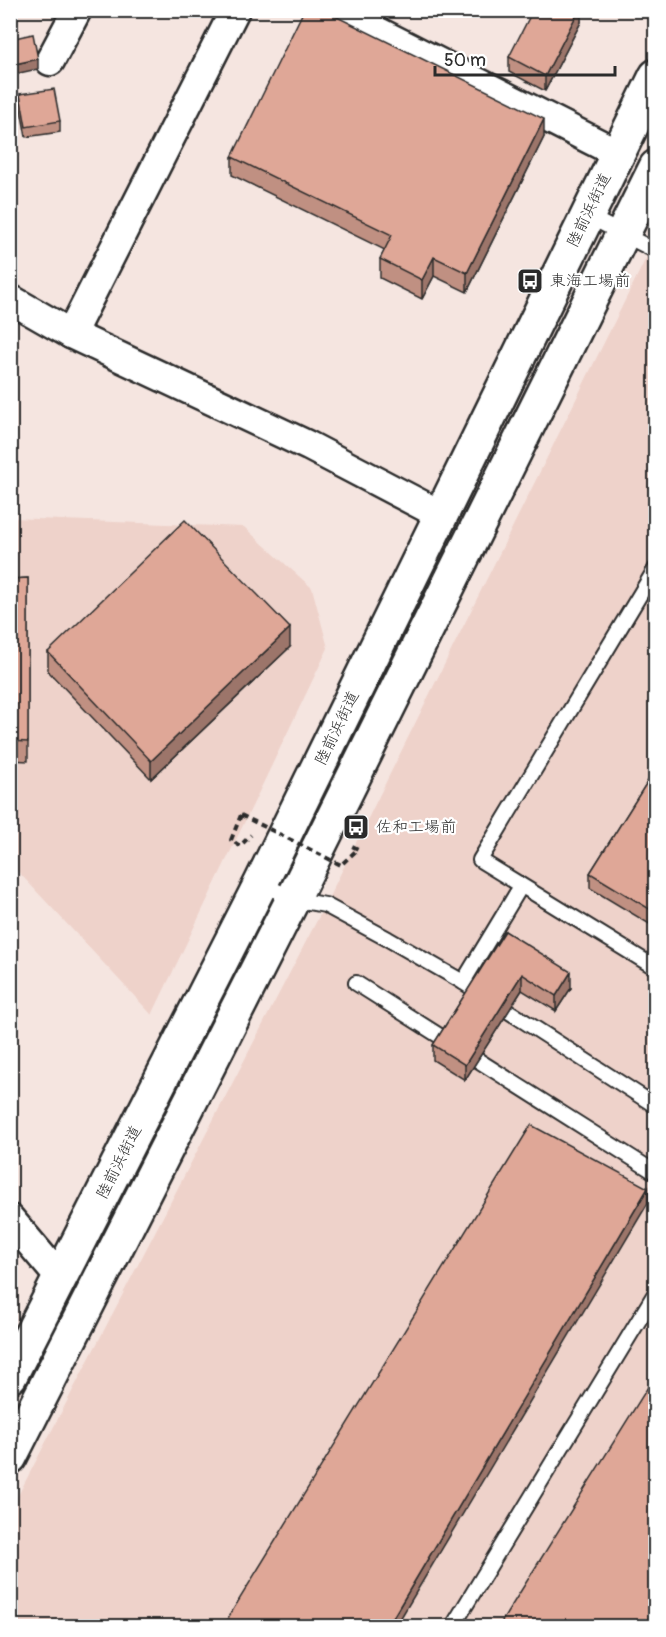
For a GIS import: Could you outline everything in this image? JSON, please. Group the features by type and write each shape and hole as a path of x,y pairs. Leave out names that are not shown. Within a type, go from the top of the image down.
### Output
{"highway":[{"name":"陸前浜街道","path":"10,1376 261,883 656,76"},
{"path":"10,1457 293,899 656,167"}],"street":[{"path":"50,61 77,10"},
{"path":"71,334 234,10"},
{"path":"335,10 617,153"},
{"path":"10,299 71,334 309,446 441,515"},
{"path":"10,1219 60,1278"}],"lane":[{"path":"586,215 656,251"},
{"path":"656,568 480,860 656,968"},
{"path":"261,883 293,899 326,905 463,982 656,1106"},
{"path":"463,982 521,886"},
{"path":"356,983 656,1173"},
{"path":"453,1626 656,1292"}],"path":[{"path":"254,831 240,846 231,840 241,815 341,866"}],"shaded area":[{"path":"655,240 655,1626 11,1626 10,1511 325,905"},
{"path":"11,518 244,527 312,588 328,648 152,1015 11,864"}],"building":[{"path":"304,10 323,10 544,119 467,273 434,257 422,280 380,259 392,235 232,157"},
{"path":"533,10 579,10 545,76 509,57"},
{"path":"33,34 38,59 10,65 10,39"},
{"path":"54,89 60,121 26,127 20,94"},
{"path":"185,520 290,628 151,761 48,652"},
{"path":"28,578 28,742 10,741 10,579"},
{"path":"656,768 656,913 590,873"},
{"path":"505,931 571,972 556,996 522,974 465,1065 433,1045"},
{"path":"531,1125 648,1188 388,1626 223,1626"},
{"path":"656,1374 656,1626 499,1626"}],"place":[{"name":"東海工場前","path":"530,281"},
{"name":"佐和工場前","path":"356,827"}]}
